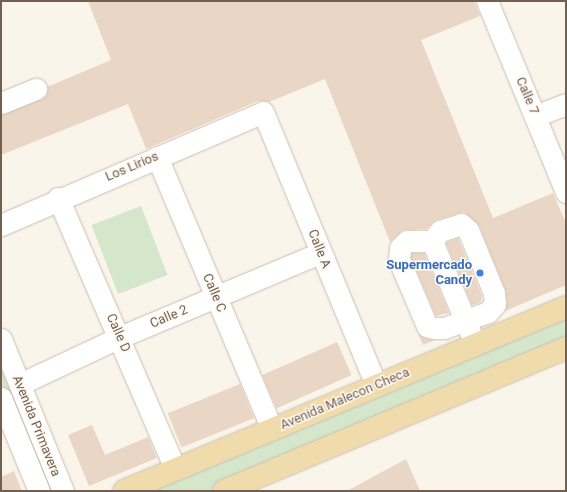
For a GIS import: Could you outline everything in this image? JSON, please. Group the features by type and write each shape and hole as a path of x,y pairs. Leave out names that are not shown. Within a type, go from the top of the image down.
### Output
{"main road":[{"name":"Avenida Malecon Checa","path":"124,491 175,468 566,307"},
{"path":"224,491 566,348"}],"street":[{"name":"Calle 7","path":"487,1 566,192"},
{"path":"1,104 36,89"},
{"path":"535,116 566,104"},
{"name":"Los Lirios","path":"1,225 58,198 263,112"},
{"name":"Calle A","path":"263,112 320,253 376,385"},
{"name":"Calle C","path":"156,157 272,429"},
{"name":"Calle D","path":"58,198 120,337 175,468"},
{"path":"461,224 468,230 494,293 495,304 488,312 444,328 427,326 399,260 400,248 407,241 432,241 440,231 450,226 461,224"},
{"path":"432,241 476,344"},
{"name":"Calle 2","path":"20,384 120,337 216,298 320,253"},
{"name":"Avenida Primavera","path":"1,339 62,491"},
{"name":"Avenida Primavera","path":"3,408 39,491"}],"green space":[{"path":"141,206 168,275 118,294 92,225"},
{"path":"566,313 566,341 210,491 139,491"},
{"path":"1,355 57,491 46,491 1,384"}],"building":[{"path":"88,1 474,1 480,16 421,40 493,218 553,193 566,223 566,285 505,311 507,303 505,289 479,225 464,212 436,220 426,229 403,230 390,242 325,79 269,102 258,101 146,149 128,104 1,155 1,115 40,100 46,96 47,87 111,60"},
{"path":"458,238 482,296 481,302 472,305 446,243"},
{"path":"412,253 424,253 449,313 436,316 411,258"},
{"path":"418,334 424,338 435,340 423,345"},
{"path":"337,342 352,375 277,408 262,375"},
{"path":"240,384 254,418 182,448 168,413"},
{"path":"92,425 105,455 148,437 157,458 89,486 68,435"},
{"path":"406,459 420,491 347,491"},
{"path":"14,471 22,491 1,491 1,477"}],"place":[{"name":"Supermercado Candy","path":"480,273"}]}
